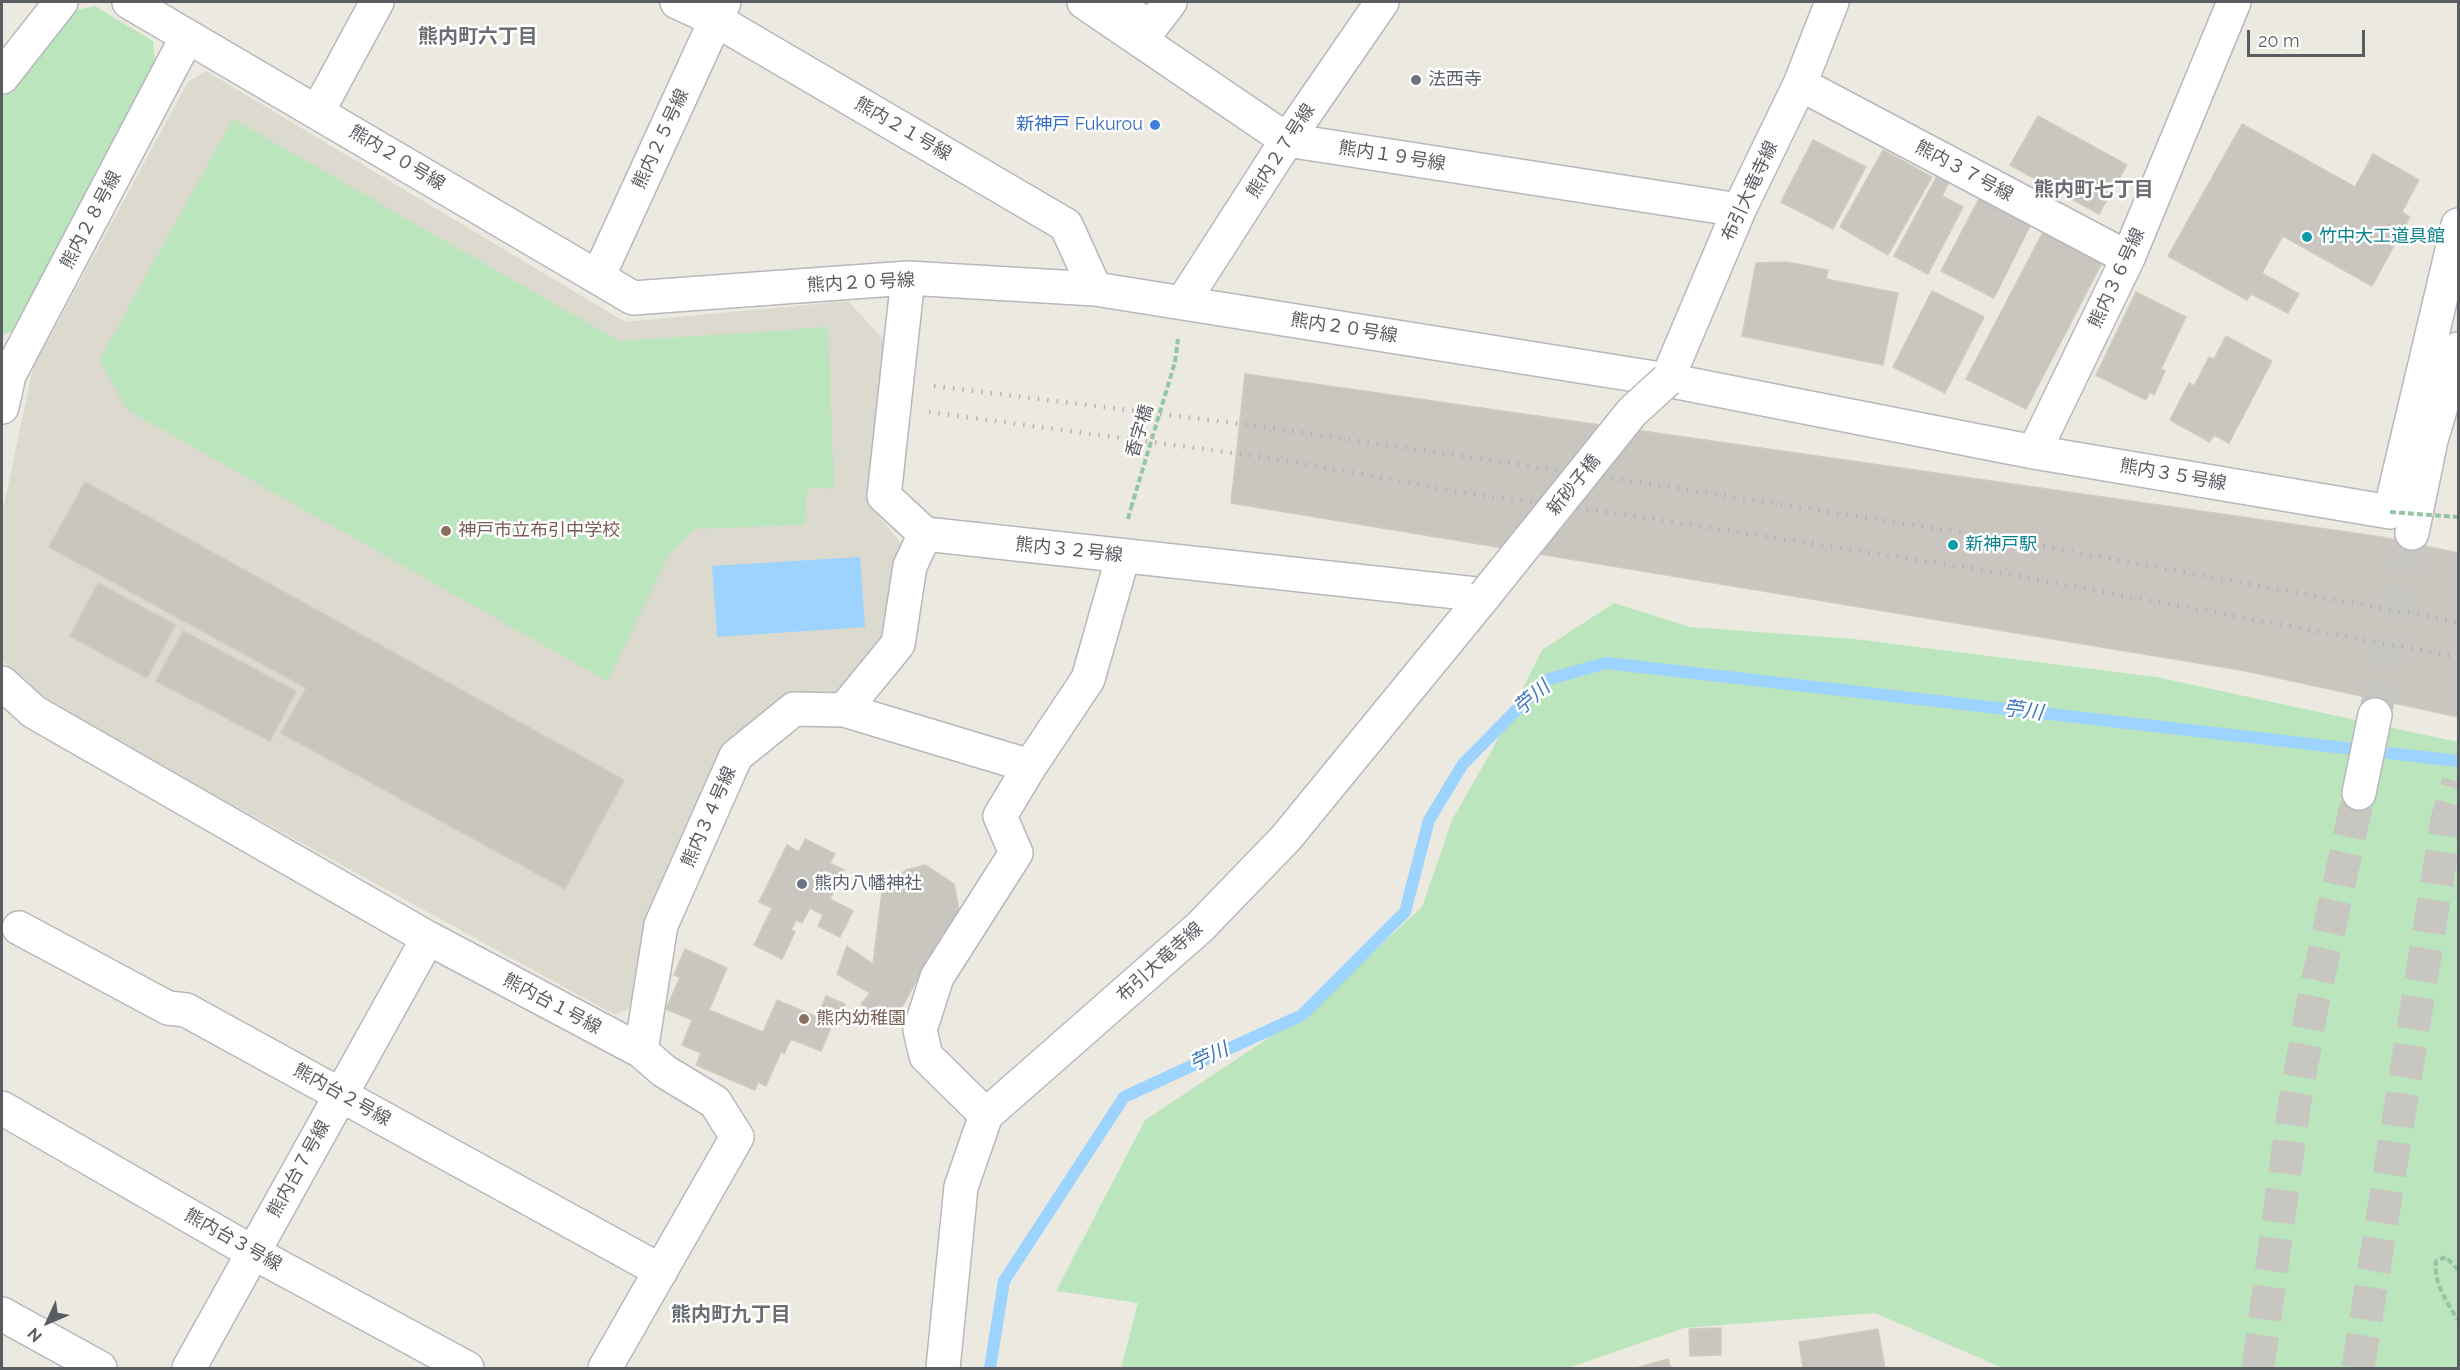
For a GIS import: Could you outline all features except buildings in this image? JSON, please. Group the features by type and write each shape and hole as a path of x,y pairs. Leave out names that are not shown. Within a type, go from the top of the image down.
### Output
{"street":[{"path":"2,77 61,2"},
{"name":"熊内２０号線","path":"129,2 180,21 318,111 633,298 908,278 1095,289 1667,380"},
{"path":"318,111 377,2"},
{"name":"熊内２１号線","path":"677,2 720,11 1066,225 1095,289"},
{"path":"1097,10 1115,6 1151,27 1170,2"},
{"name":"熊内２７号線","path":"1183,302 1287,140 1382,2"},
{"name":"布引大竜寺線","path":"1667,380 1739,210 1800,84 1832,2"},
{"name":"熊内３６号線","path":"2034,452 2128,258 2234,2"},
{"name":"熊内１９号線","path":"1097,10 1287,140 1739,210"},
{"name":"熊内２５号線","path":"597,277 720,11"},
{"name":"熊内２８号線","path":"4,384 180,21"},
{"name":"熊内３７号線","path":"1800,84 2128,258"},
{"path":"2401,523 2458,225"},
{"path":"844,710 898,644 910,566 925,534 884,496 908,278"},
{"path":"2401,523 2431,440 2458,349"},
{"name":"熊内３５号線","path":"1667,380 2401,523"},
{"name":"新砂子橋","path":"1485,595 1632,412 1667,380"},
{"name":"熊内３２号線","path":"925,534 1485,595"},
{"path":"986,1115 926,1056 920,1030 937,977 1016,853 1000,816 1088,679 1123,556"},
{"name":"布引大竜寺線","path":"943,1368 961,1187 986,1115 1200,927 1286,838 1485,595"},
{"name":"熊内台１号線","path":"2,682 34,712 428,938 641,1051 664,1071 715,1102 737,1137 605,1368"},
{"name":"熊内３４号線","path":"641,1051 661,925 736,756 794,709 844,710 1030,766"},
{"path":"2359,793 2370,736"},
{"name":"熊内台２号線","path":"33,923 168,1008 186,1011 661,1271"},
{"name":"熊内台７号線","path":"189,1368 428,938"},
{"name":"熊内台３号線","path":"2,1108 252,1252 467,1368"},
{"path":"2,1314 100,1368"}],"path":[{"name":"香字橋","path":"1131,508 1175,362"},
{"path":"2401,523 2458,517"},
{"path":"2458,1270 2446,1257 2436,1261 2434,1272 2439,1287 2458,1320"}],"shaded area":[{"name":"神戸市立布引中学校","path":"206,71 625,322 848,301 886,342 868,503 904,547 889,639 845,696 726,749 640,1003 615,1015 89,726 31,688 2,660 2,514 33,368 188,82"}],"green space":[{"path":"95,6 153,41 155,62 12,332 2,335 2,97 69,12"},
{"path":"233,119 619,341 828,327 834,489 808,487 804,525 695,529 670,553 607,681 126,409 100,359"},
{"path":"1614,603 1690,627 1854,639 2156,677 2458,742 2458,1368 2003,1368 1875,1313 1684,1328 1568,1368 1121,1368 1138,1303 1056,1291 1145,1120 1309,1011 1422,907 1452,820 1492,750 1542,650"}],"water":[{"path":"860,557 865,627 717,637 712,566"}],"waterway":[{"name":"苧川","path":"990,1368 1004,1281 1124,1097 1302,1015 1405,912 1429,820 1463,764 1546,680 1606,663 2458,761"}],"tunnel":[{"path":"2375,715 2412,533"},
{"path":"2358,1368 2447,820 2458,782"},
{"path":"2258,1368 2294,1107 2313,1002 2359,793"}],"railway":[{"path":"934,386 1250,425 1631,481 1991,537 2458,622"},
{"path":"929,412 1277,459 1466,493 1620,514 1984,570 2458,657"}],"place":[{"name":"法西寺","path":"1416,80"},
{"name":"新神戸 Fukurou","path":"1155,125"},
{"name":"竹中大工道具館","path":"2307,237"},
{"name":"神戸市立布引中学校","path":"446,531"},
{"name":"新神戸駅","path":"1953,545"},
{"name":"熊内八幡神社","path":"802,884"},
{"name":"熊内幼稚園","path":"804,1019"}],"district":[{"name":"熊内町六丁目","path":"478,37"},
{"name":"熊内町七丁目","path":"2094,190"},
{"name":"熊内町九丁目","path":"731,1315"}]}
